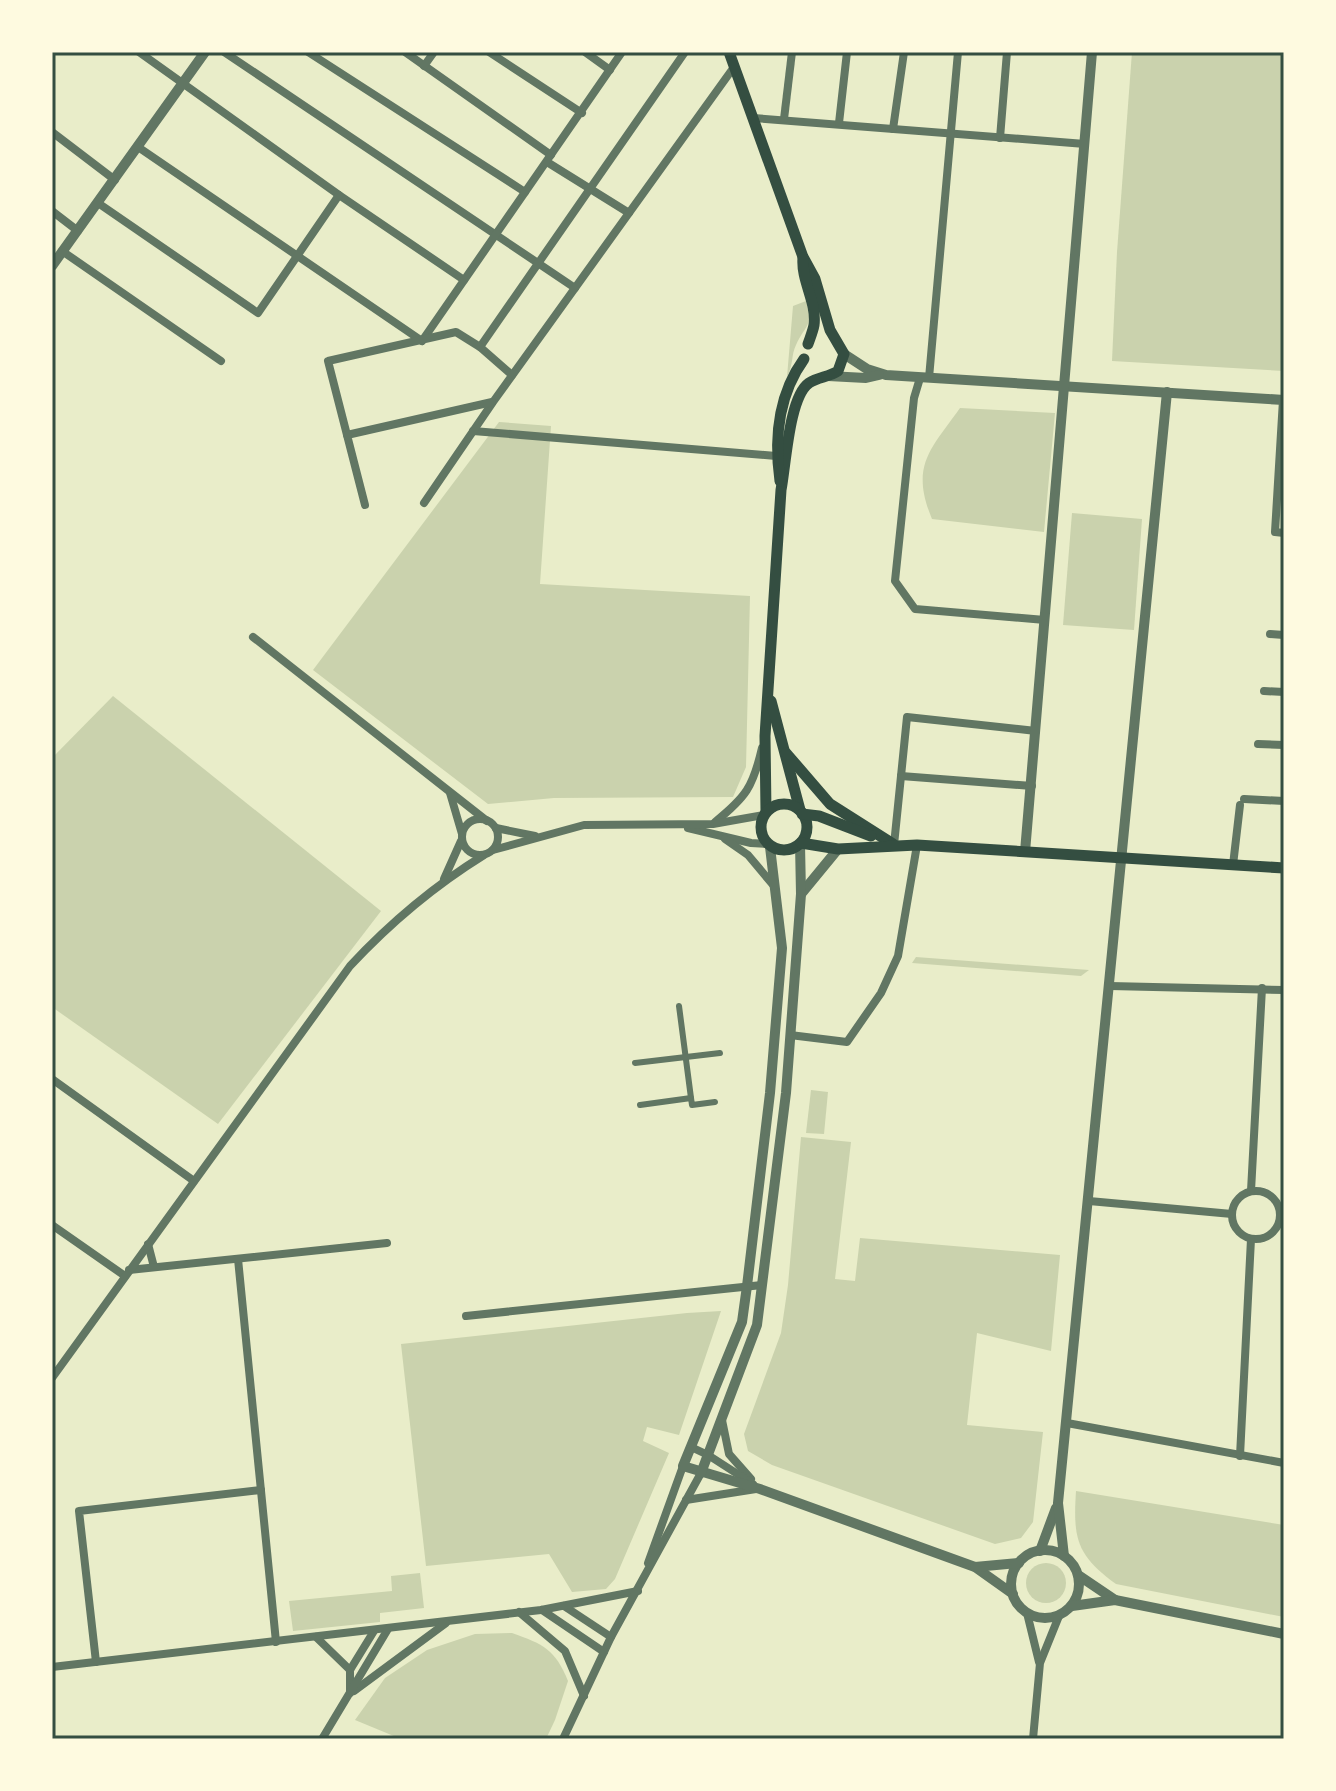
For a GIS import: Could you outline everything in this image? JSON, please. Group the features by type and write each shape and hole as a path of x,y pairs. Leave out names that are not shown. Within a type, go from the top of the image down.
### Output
{"main road":[{"path":"729,52 803,257 815,279 830,330 844,354 842,366 827,376 811,381 802,390 793,410 781,490 765,736 765,813 761,833 769,846 783,851 801,844 838,849 917,845 1284,868"},
{"path":"781,490 776,456 781,407 787,388 804,359 814,324 813,308 802,272 803,257"},
{"path":"808,344 818,337 836,340"},
{"path":"804,359 815,374 827,376"},
{"path":"768,693 807,830 801,844"},
{"path":"786,753 830,804 894,845"},
{"path":"765,813 772,807 786,804 894,845"}],"street":[{"path":"139,52 464,280"},
{"path":"52,266 205,52"},
{"path":"224,52 575,288"},
{"path":"308,52 525,192"},
{"path":"405,52 591,190 629,213"},
{"path":"424,66 434,52"},
{"path":"489,52 582,113"},
{"path":"585,52 610,70"},
{"path":"422,341 622,52"},
{"path":"480,347 685,52"},
{"path":"784,119 792,52"},
{"path":"839,123 847,52"},
{"path":"893,129 904,52"},
{"path":"958,52 925,378 914,398 895,581 915,609 1045,620"},
{"path":"1000,138 1007,52"},
{"path":"1025,852 1092,52"},
{"path":"424,503 512,375 734,67"},
{"path":"753,118 1085,144"},
{"path":"52,132 115,180"},
{"path":"138,147 422,341"},
{"path":"98,203 258,313 339,195"},
{"path":"52,211 78,231"},
{"path":"62,251 221,361"},
{"path":"365,505 328,361 456,332 480,347 512,375"},
{"path":"844,354 853,362 881,375"},
{"path":"827,376 866,378 881,375 1284,400 1279,532"},
{"path":"1064,1556 1058,1503 1167,392"},
{"path":"347,435 493,402"},
{"path":"473,431 776,456"},
{"path":"1270,634 1284,635"},
{"path":"253,637 496,828 535,836"},
{"path":"1264,691 1284,692"},
{"path":"894,845 907,717 1036,731"},
{"path":"713,824 738,804 755,779 765,736"},
{"path":"1258,744 1284,745"},
{"path":"901,776 1032,786"},
{"path":"450,792 467,850 484,855"},
{"path":"1233,865 1242,802 1284,801"},
{"path":"52,1378 350,966 383,931 443,880 493,850 584,825 713,824 765,813"},
{"path":"443,880 471,821 487,821"},
{"path":"638,1591 683,1466 742,1322 770,1093 781,960 769,846 680,825"},
{"path":"493,850 498,839 496,828"},
{"path":"721,836 748,855 774,886"},
{"path":"563,1739 611,1637 701,1473 757,1325 786,1093 801,894 801,844"},
{"path":"790,1035 847,1042 881,993 898,956 917,845"},
{"path":"801,894 838,849"},
{"path":"1110,986 1284,990"},
{"path":"1251,1191 1262,988"},
{"path":"679,1006 692,1105 715,1102"},
{"path":"635,1063 720,1053"},
{"path":"52,1079 194,1181"},
{"path":"640,1105 691,1098"},
{"path":"1251,1191 1272,1196 1282,1216 1271,1234 1258,1240 1237,1230 1232,1214 1237,1200 1251,1191"},
{"path":"1089,1201 1232,1214"},
{"path":"52,1225 127,1273 154,1267 387,1243"},
{"path":"1240,1456 1251,1239"},
{"path":"148,1244 154,1267"},
{"path":"137,1259 154,1267"},
{"path":"238,1259 276,1642"},
{"path":"466,1316 762,1285"},
{"path":"722,1420 729,1454 760,1489"},
{"path":"1067,1423 1284,1463"},
{"path":"691,1447 760,1489"},
{"path":"683,1466 760,1489 975,1567 1013,1594 1027,1613 1040,1663"},
{"path":"686,1500 760,1489"},
{"path":"96,1662 79,1511 261,1490"},
{"path":"1040,1551 1058,1503"},
{"path":"975,1567 1019,1563 1040,1551 1056,1552 1070,1561 1078,1575 1079,1591 1072,1606 1059,1616 1040,1663 1033,1739"},
{"path":"1013,1594 1012,1578 1019,1563"},
{"path":"1078,1575 1115,1600"},
{"path":"52,1667 541,1610 638,1591"},
{"path":"1072,1606 1115,1600 1284,1634"},
{"path":"564,1606 611,1637"},
{"path":"541,1610 604,1652"},
{"path":"519,1612 565,1651 584,1696"},
{"path":"1027,1613 1043,1618 1059,1616"},
{"path":"350,1694 449,1621"},
{"path":"322,1739 388,1629"},
{"path":"350,1694 350,1670 374,1631"},
{"path":"316,1637 350,1670"}],"green space":[{"path":"1132,52 1284,52 1284,371 1112,361"},
{"path":"806,301 809,321 794,349 787,377 793,306"},
{"path":"960,408 1055,413 1044,532 932,519 923,485 926,459"},
{"path":"499,422 551,426 540,584 750,596 746,767 733,797 554,798 488,804 313,670"},
{"path":"1072,513 1142,519 1134,630 1063,625"},
{"path":"113,696 381,911 218,1124 52,1007 52,758"},
{"path":"916,957 1089,970 1081,976 912,963"},
{"path":"811,1090 828,1092 824,1134 806,1133"},
{"path":"801,1137 851,1142 835,1279 855,1281 860,1238 1060,1255 1051,1351 977,1333 967,1425 1043,1432 1033,1522 1021,1538 995,1544 772,1465 748,1451 744,1434 781,1333"},
{"path":"721,1311 679,1435 647,1427 643,1441 669,1453 615,1579 606,1589 572,1592 549,1554 426,1566 401,1344"},
{"path":"1076,1491 1284,1525 1284,1617 1116,1584 1092,1564 1080,1544 1075,1521"},
{"path":"1046,1563 1060,1569 1066,1583 1060,1597 1046,1603 1032,1597 1026,1583 1032,1569"},
{"path":"420,1573 424,1608 380,1613 380,1622 293,1631 289,1601 392,1591 391,1576"},
{"path":"512,1633 547,1649 568,1681 546,1739 401,1739 355,1720 385,1678 427,1650 475,1634"}]}
